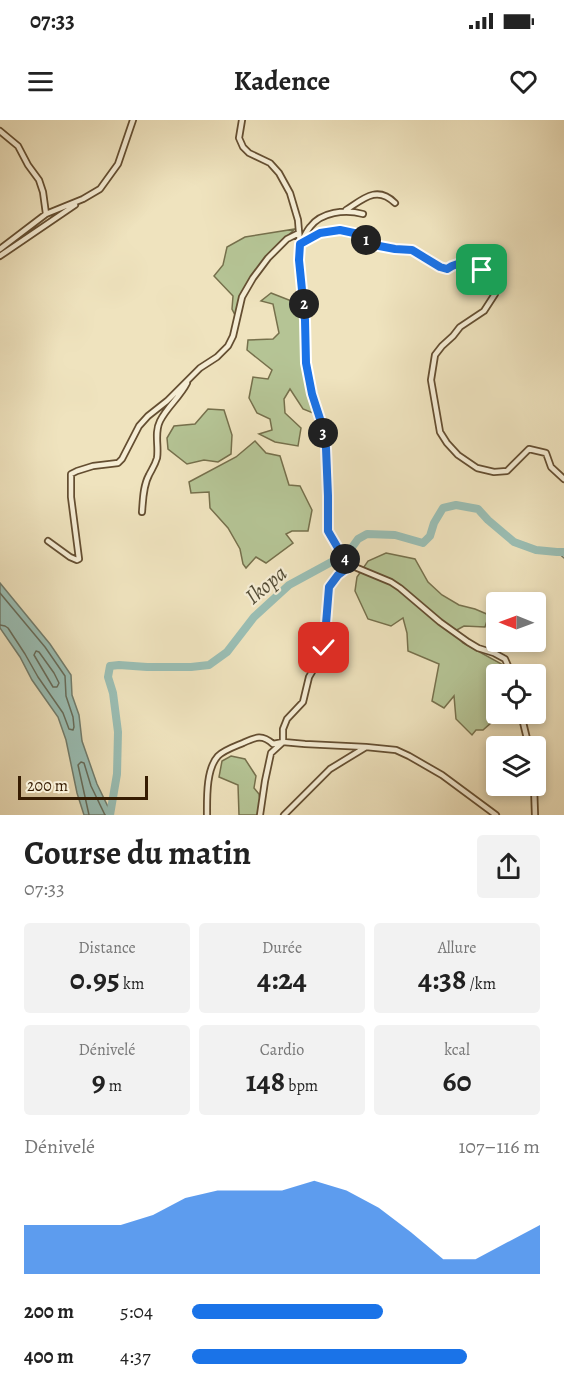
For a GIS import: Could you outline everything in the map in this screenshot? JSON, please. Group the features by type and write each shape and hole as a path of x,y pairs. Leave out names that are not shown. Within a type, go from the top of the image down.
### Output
{"street":[{"path":"0,256 100,189 118,164 134,120"},
{"path":"242,120 239,138 243,147 249,153 270,163 279,173 290,193 298,220 306,363 326,448 328,531 350,566 391,582 468,642 494,653 505,659 509,664"},
{"path":"0,131 18,146 39,180 46,214"},
{"path":"300,244 316,221 343,211 364,199 376,194 388,196 395,203"},
{"path":"0,249 46,214 83,199"},
{"path":"343,211 363,214"},
{"path":"300,244 320,233 340,230 354,233 374,245 412,250 447,269 472,259 498,284 495,294 484,311 460,327 435,355 431,380 440,432 458,455 477,468 494,472 507,471 529,449 546,453 551,467 564,480"},
{"path":"48,541 70,557 79,559 71,497 71,474 93,466 118,464 139,426 200,368 217,357 228,346 233,336 242,297 253,278 273,252 287,239 299,233"},
{"path":"142,512 144,488 157,456 156,432 161,420 189,380"},
{"path":"260,815 272,753 282,742 287,719 303,702 309,677 324,648 329,587 338,575 350,566"},
{"path":"207,815 210,772 218,756 255,737 266,738 273,744 282,742 396,750 442,775 496,815"},
{"path":"284,815 330,769 366,747"},
{"path":"534,796 535,815"}],"green space":[{"path":"295,229 275,249 260,270 236,317 232,309 233,296 214,276 223,265 227,247 245,237"},
{"path":"271,293 302,303 305,335 303,355 318,415 303,409 290,389 284,399 285,413 301,428 298,446 275,442 259,434 272,430 270,419 257,413 249,398 253,377 268,379 272,370 247,350 248,340 273,339 279,333 273,304 261,301"},
{"path":"208,409 224,410 232,435 231,454 218,462 204,460 187,464 168,449 167,438 174,426 195,424"},
{"path":"255,441 266,453 280,456 289,485 300,486 312,510 308,531 292,531 286,534 293,543 266,563 256,557 246,568 240,549 228,528 210,508 209,492 191,493 189,482 236,457"},
{"path":"386,553 415,559 428,582 442,595 459,605 486,614 485,627 464,626 453,632 463,643 502,664 486,664 486,724 490,724 483,730 476,730 472,735 456,719 454,696 444,708 432,701 439,664 408,651 403,618 391,626 368,619 355,591 357,577 368,561"},
{"path":"231,756 245,759 256,776 254,788 259,794 263,815 239,815 238,785 219,777 222,761"}],"water":[{"path":"0,583 50,644 71,675 72,695 79,715 82,741 97,784 112,815 84,815 66,740 58,717 0,628"}],"waterway":[{"name":"Ikopa","path":"110,815 117,774 118,732 113,693 108,677 110,666 191,667 209,665 227,652 254,617 289,585 348,553 358,539 367,534 395,535 423,543 430,536 434,523 443,508 456,505 478,509 514,542 536,550 564,552"},
{"name":"Ikopa","path":"557,552 564,558"}],"route":[{"path":"324,648 329,587 338,575 350,566 328,531 326,448 306,363 307,344 299,260 300,244 320,233 340,230 354,233 374,245 412,250 447,269 472,259 482,270"}]}
